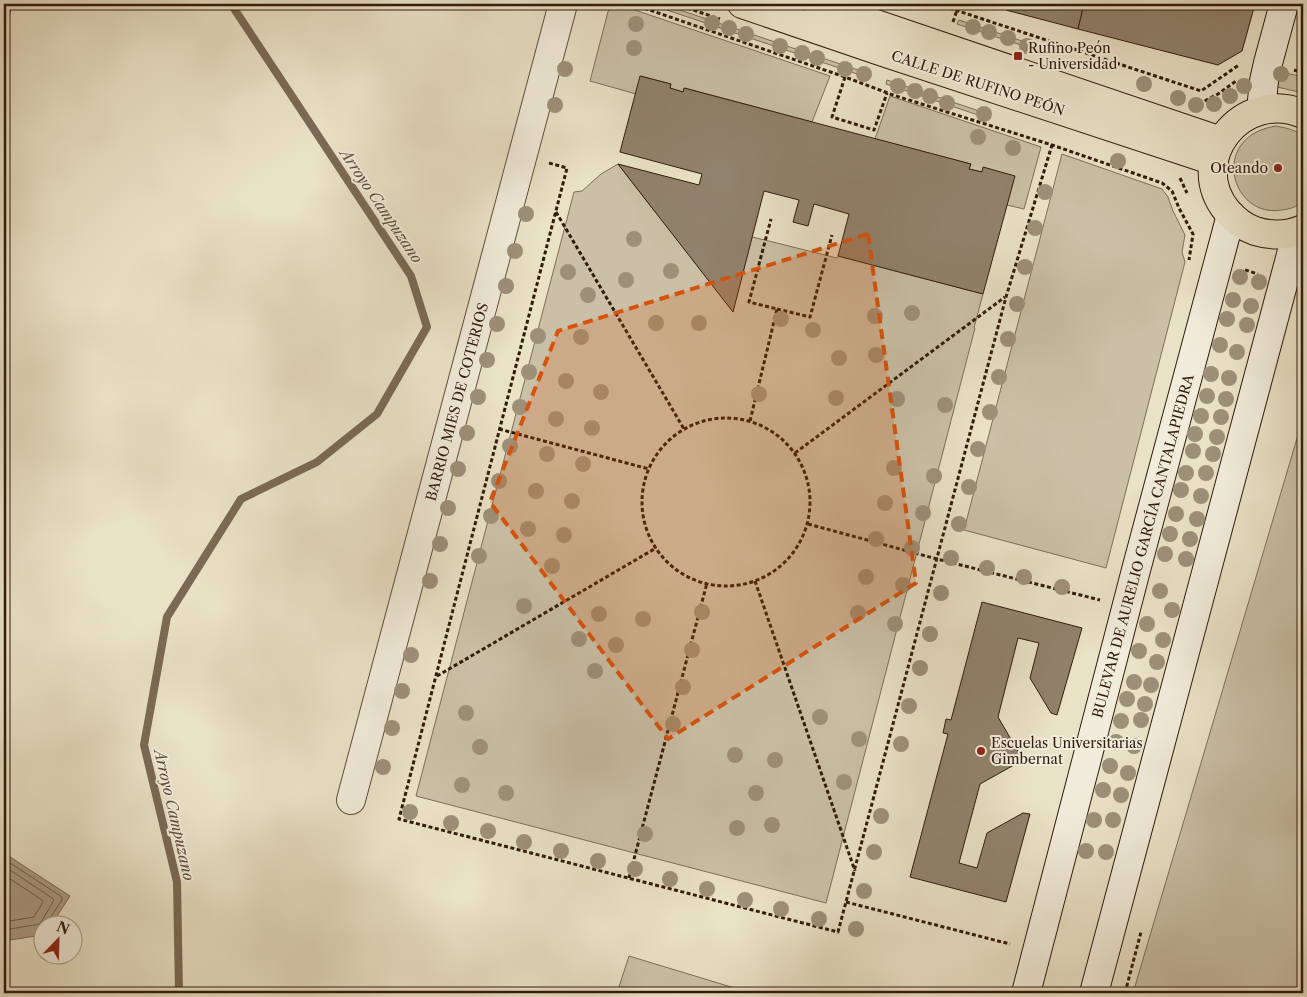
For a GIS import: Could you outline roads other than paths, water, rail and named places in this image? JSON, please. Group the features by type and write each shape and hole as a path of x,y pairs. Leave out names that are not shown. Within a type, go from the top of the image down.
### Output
{"main road":[{"name":"BARRIO MIES DE COTERIOS","path":"351,800 563,4"},
{"name":"CALLE DE RUFINO PEÓN","path":"817,4 1218,151"},
{"path":"1261,110 1264,81 1284,4"},
{"name":"CALLE DE RUFINO PEÓN","path":"732,11 882,52 1218,151"},
{"path":"1300,230 1273,235 1250,229 1240,223 1231,215 1220,200 1213,172 1218,151 1228,130 1238,121 1249,114 1275,108 1289,109 1303,114"},
{"name":"BULEVAR DE AURELIO GARCÍA CANTALAPIEDRA","path":"1026,993 1231,215"},
{"path":"1094,993 1283,282 1300,230"}],"water":[{"path":"4,853 70,896 58,914 32,914 32,937 4,941"}],"waterway":[{"name":"Arroyo Campuzano","path":"179,993 177,882 144,745 167,617 241,499 317,462 377,414 427,327 411,276 231,4"}],"place":[{"name":"Rufino Peón - Universidad","path":"1018,56"},
{"name":"Oteando","path":"1278,168"},
{"name":"Escuelas Universitarias Gimbernat","path":"981,751"}]}
